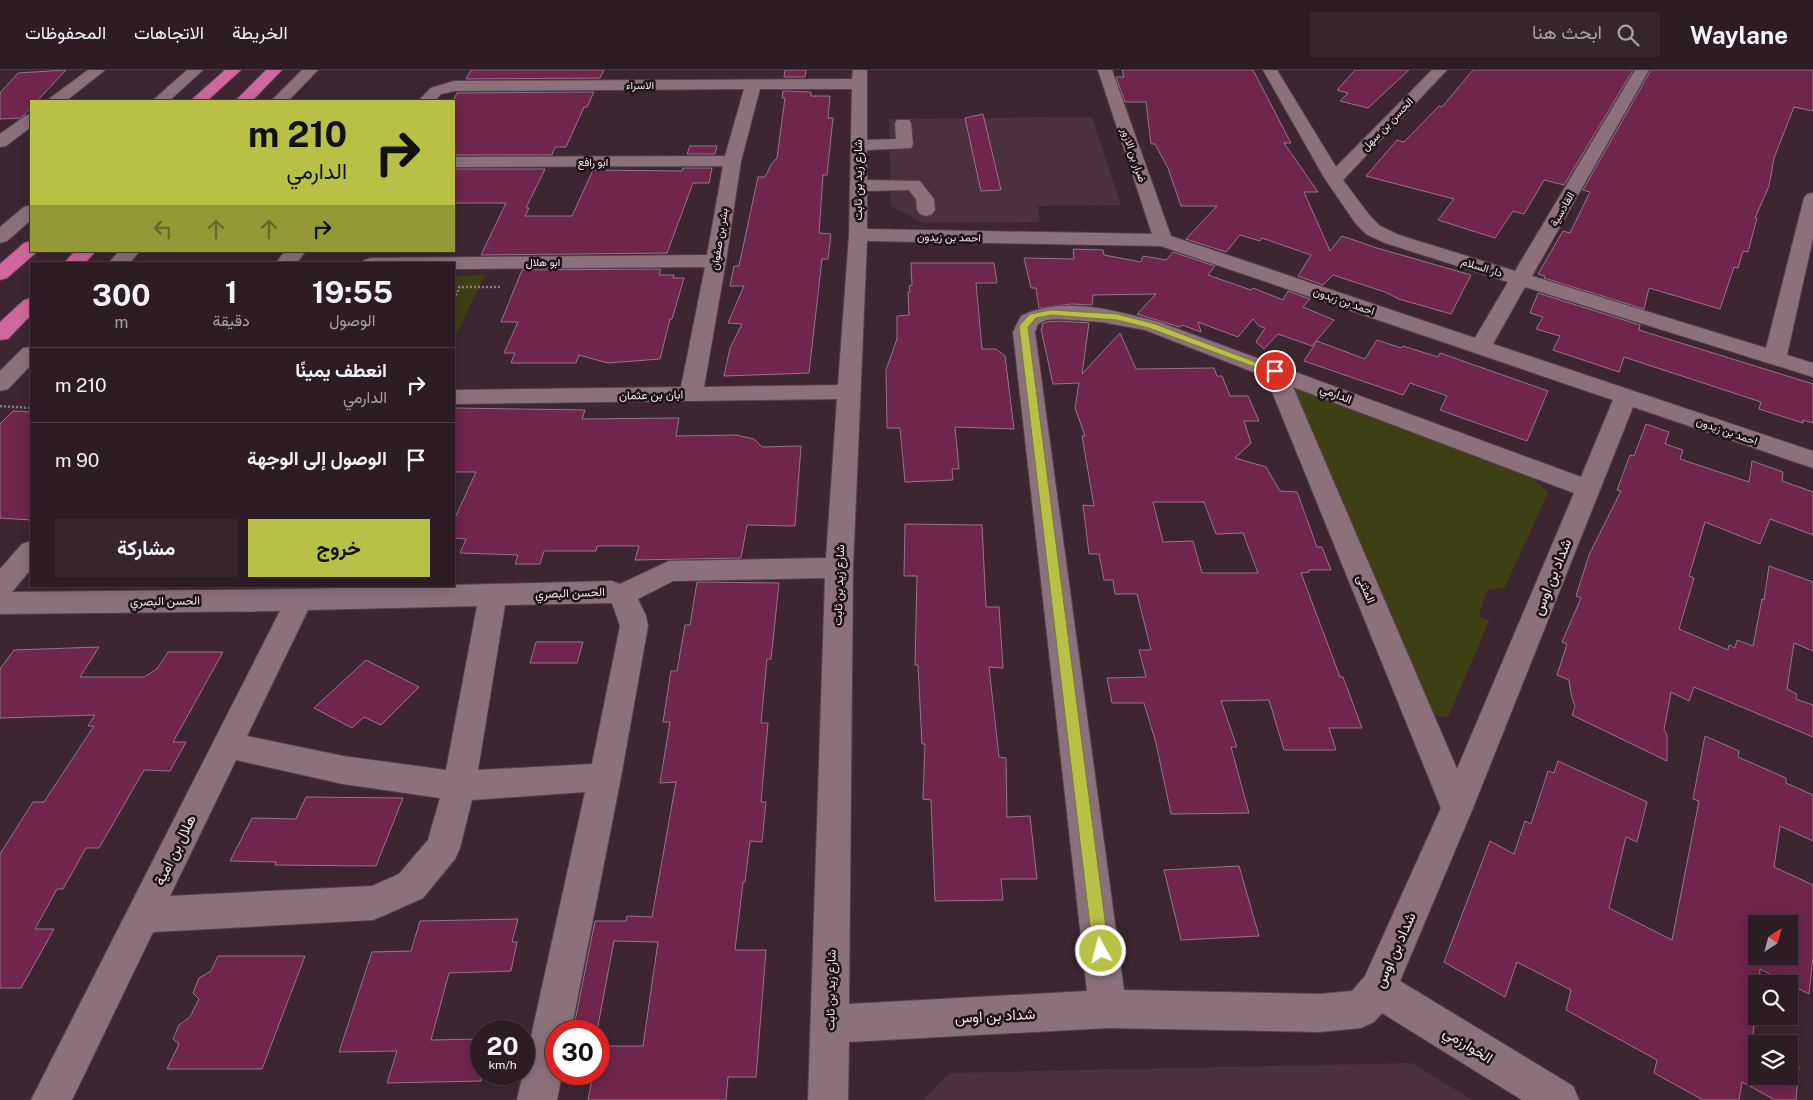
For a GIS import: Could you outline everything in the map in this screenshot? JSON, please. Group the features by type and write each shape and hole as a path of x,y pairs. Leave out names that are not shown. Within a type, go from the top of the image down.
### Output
{"highway":[{"path":"199,100 234,70"},
{"path":"244,100 276,70"},
{"path":"0,274 30,248"},
{"path":"75,262 85,252"},
{"path":"0,334 30,305"}],"street":[{"path":"57,100 98,70"},
{"path":"161,100 196,70"},
{"path":"280,100 311,70"},
{"name":"ضرار بن الازور","path":"1104,70 1164,240"},
{"name":"دار السلام","path":"1270,70 1334,178 1363,220 1373,230 1392,239 1813,370"},
{"name":"الحسن بن سهل","path":"1334,178 1440,70"},
{"name":"القادسية","path":"1480,347 1642,70"},
{"name":"الاسراء","path":"427,100 436,91 454,86 752,85 860,77"},
{"name":"شارع زيد بن ثابت","path":"828,1100 839,568 858,235 860,77"},
{"name":"بشر بن صفوان","path":"691,394 716,261 732,161 752,85"},
{"path":"0,142 30,120"},
{"path":"859,145 906,152 903,123"},
{"name":"ابو رافع","path":"455,162 732,161"},
{"path":"858,186 914,185 925,199 926,210"},
{"path":"1775,358 1813,198"},
{"path":"0,237 30,212"},
{"name":"احمد بن زيدون","path":"858,235 1164,240 1813,460"},
{"path":"120,262 129,252"},
{"path":"287,262 295,252"},
{"name":"ابو هلال","path":"455,263 716,261"},
{"name":"الدارمي","path":"1108,1010 1024,326 1033,316 1051,312 1117,317 1152,326 1588,489"},
{"path":"0,384 30,354"},
{"name":"المثنى","path":"1275,371 1457,808"},
{"name":"ابان بن عثمان","path":"455,397 849,392"},
{"name":"شداد بن اوس","path":"830,1024 1108,1010 1320,1013 1361,1009 1378,989 1457,808 1626,397"},
{"path":"0,587 30,552"},
{"path":"622,595 668,571 839,568"},
{"name":"الحسن البصري","path":"0,603 299,600 612,592 622,595 634,626 605,777 537,1100"},
{"path":"143,915 373,903 411,886 443,848 459,786 493,595"},
{"name":"هلال بن امية","path":"51,1100 299,600"},
{"path":"227,745 343,770 459,786 605,777"},
{"name":"الخوارزمي","path":"1378,989 1559,1100"}],"path":[{"path":"455,287 502,287"},
{"path":"455,297 460,288"},
{"path":"0,406 30,408"}],"shaded area":[{"path":"1092,117 1121,205 1038,206 1039,222 923,223 891,206 889,119"},
{"path":"1412,1063 1472,1100 923,1100 949,1073"}],"green space":[{"path":"485,275 455,337 455,276"},
{"path":"1294,385 1535,479 1548,493 1505,587 1487,590 1479,616 1489,621 1448,717 1425,715 1289,393"}],"building":[{"path":"66,70 38,100 30,100 30,108 20,118 0,119 0,93 18,73"},
{"path":"471,70 604,70 600,78 466,79"},
{"path":"785,70 806,70 805,77 784,77"},
{"path":"1122,70 1253,70 1291,143 1284,143 1318,192 1304,192 1330,251 1342,236 1471,275 1451,314 1399,299 1385,292 1333,275 1323,285 1298,276 1311,255 1262,238 1260,241 1240,235 1226,252 1186,239 1217,206 1181,206 1168,168 1155,144 1151,144 1146,102 1125,102 1116,77 1124,77"},
{"path":"1355,70 1409,70 1368,108 1340,101 1348,93 1337,90"},
{"path":"1473,70 1633,70 1564,185 1544,180 1524,214 1513,211 1495,238 1438,220 1454,199 1366,176 1397,140 1404,142 1439,106 1442,107"},
{"path":"1651,70 1813,70 1813,111 1794,107 1774,158 1769,186 1755,218 1757,218 1748,252 1743,251 1738,268 1734,267 1720,309 1649,288 1644,309 1544,278 1545,276 1538,274 1563,231 1570,233 1590,192 1583,190"},
{"path":"783,91 811,92 811,96 830,96 828,118 833,118 827,175 823,175 819,233 831,234 828,259 822,259 809,373 724,376 730,348 742,324 728,323 744,286 730,286 734,266 739,266 758,177 765,177 772,163 777,158 785,98 782,98"},
{"path":"594,92 587,107 584,107 566,147 555,147 552,155 455,155 454,99 457,93"},
{"path":"983,114 1001,190 981,191 965,118"},
{"path":"690,146 717,146 715,154 687,154"},
{"path":"683,168 712,168 709,183 693,183 667,253 481,255 506,203 455,203 455,169 545,169 526,208 529,208 525,216 572,216 593,170 682,171"},
{"path":"1073,249 1103,250 1104,255 1141,262 1143,256 1166,260 1173,252 1215,266 1208,275 1251,290 1253,288 1283,300 1288,291 1310,299 1303,307 1334,320 1312,346 1278,334 1264,349 1256,342 1265,328 1259,326 1253,319 1238,337 1198,322 1201,332 1182,325 1180,327 1137,314 1156,294 1093,295 1092,305 1072,304 1039,308 1036,288 1031,288 1024,258 1074,259"},
{"path":"911,263 994,263 997,283 976,283 982,349 996,349 1005,356 1014,429 955,427 959,469 952,469 953,480 905,482 900,428 887,428 886,370 897,339 897,316 909,315 908,292 910,292 909,286 912,285"},
{"path":"661,269 659,275 674,275 673,278 684,278 672,319 670,319 660,359 608,363 579,355 576,363 511,363 515,353 504,353 518,322 501,322 522,270"},
{"path":"1538,293 1640,325 1639,330 1813,384 1813,423 1803,420 1803,423 1759,409 1761,402 1624,357 1619,372 1553,350 1560,336 1536,329 1543,317 1530,313"},
{"path":"1047,322 1089,323 1082,374 1120,333 1136,369 1214,368 1217,376 1222,376 1230,396 1248,396 1259,421 1244,421 1251,443 1235,458 1266,467 1280,491 1297,492 1317,547 1322,547 1331,570 1309,570 1309,572 1301,573 1340,677 1343,677 1362,728 1329,728 1336,750 1284,750 1269,700 1221,701 1237,747 1231,747 1249,813 1171,814 1156,743 1144,703 1112,703 1107,678 1146,677 1139,650 1151,650 1137,594 1115,594 1113,580 1104,580 1099,554 1089,554 1083,505 1094,506 1082,436 1085,436 1075,408 1079,383 1053,384 1041,329 1042,324","holes":["1153,502 1204,502 1216,534 1243,533 1258,573 1202,573 1193,541 1163,542"]},
{"path":"1377,340 1438,357 1440,353 1548,391 1527,441 1440,410 1447,396 1410,383 1403,395 1304,361 1317,341 1365,359"},
{"path":"455,408 585,410 582,419 679,418 676,436 736,435 754,439 762,447 801,446 795,526 747,525 741,558 635,560 639,546 597,546 596,551 544,551 540,564 515,564 518,555 460,553 466,539 455,538 455,518 476,472 455,472"},
{"path":"13,411 30,412 30,520 0,518 0,424"},
{"path":"1646,424 1669,432 1665,444 1683,450 1680,459 1749,482 1752,461 1783,472 1782,481 1813,492 1813,535 1770,519 1760,544 1705,522 1689,576 1694,578 1679,629 1728,650 1729,645 1735,648 1737,640 1753,646 1762,599 1764,600 1769,566 1813,582 1813,651 1794,643 1787,689 1797,694 1796,699 1813,705 1813,737 1694,687 1689,701 1671,692 1664,730 1667,735 1667,761 1572,715 1575,707 1569,680 1557,675 1567,644 1562,642 1581,598 1576,596 1589,555 1621,491 1617,490 1630,455 1634,456"},
{"path":"905,524 982,525 986,607 999,607 1003,668 989,667 999,757 1006,758 1007,817 1030,816 1037,879 1001,879 1003,900 935,901 931,800 923,799 925,744 922,744 918,665 915,665 917,576 904,576"},
{"path":"697,582 779,583 771,659 767,659 761,723 768,723 761,802 766,802 762,842 750,841 735,950 766,950 756,1077 728,1077 726,1100 588,1100 591,1085 610,1085 610,1046 643,1046 658,942 614,941 599,1020 575,1020 595,921 626,921 627,916 652,917 676,782 660,783 670,722 663,722 671,671 677,671 685,625 690,625"},
{"path":"536,642 583,642 577,663 530,663"},
{"path":"99,647 80,677 144,677 157,669 168,652 223,652 173,742 186,742 170,771 144,770 99,848 86,848 63,889 57,889 35,929 54,929 21,988 0,988 0,854 33,802 44,802 94,726 88,726 95,715 0,718 0,669 14,650"},
{"path":"366,660 419,687 381,725 364,717 352,728 314,708"},
{"path":"1705,736 1739,751 1738,757 1786,778 1786,783 1813,795 1813,841 1780,826 1774,867 1813,885 1813,956 1809,994 1798,988 1798,975 1772,975 1760,969 1760,975 1748,975 1748,1025 1754,1025 1753,1035 1748,1035 1748,1085 1797,1085 1796,1100 1775,1100 1742,1082 1739,1100 1703,1100 1654,1073 1657,1060 1566,1010 1571,990 1517,962 1505,997 1444,962 1490,841 1514,854 1525,821 1531,824 1548,771 1554,773 1558,761 1647,802 1637,842 1626,837 1609,908 1672,940 1699,801 1693,799"},
{"path":"306,797 403,798 376,866 275,865 276,862 230,861 252,818 296,819"},
{"path":"1239,866 1259,936 1181,940 1164,870"},
{"path":"518,919 512,942 517,942 511,971 449,973 431,1040 470,1039 470,1081 387,1083 397,1051 339,1052 372,952 411,951 420,921"},
{"path":"218,956 305,956 262,1069 167,1069 179,1044 173,1039 179,1025 190,1017 199,999 193,993 199,978 211,971"}],"route":[{"path":"1101,951 1024,326 1033,316 1051,312 1117,317 1152,326 1275,371"}]}
